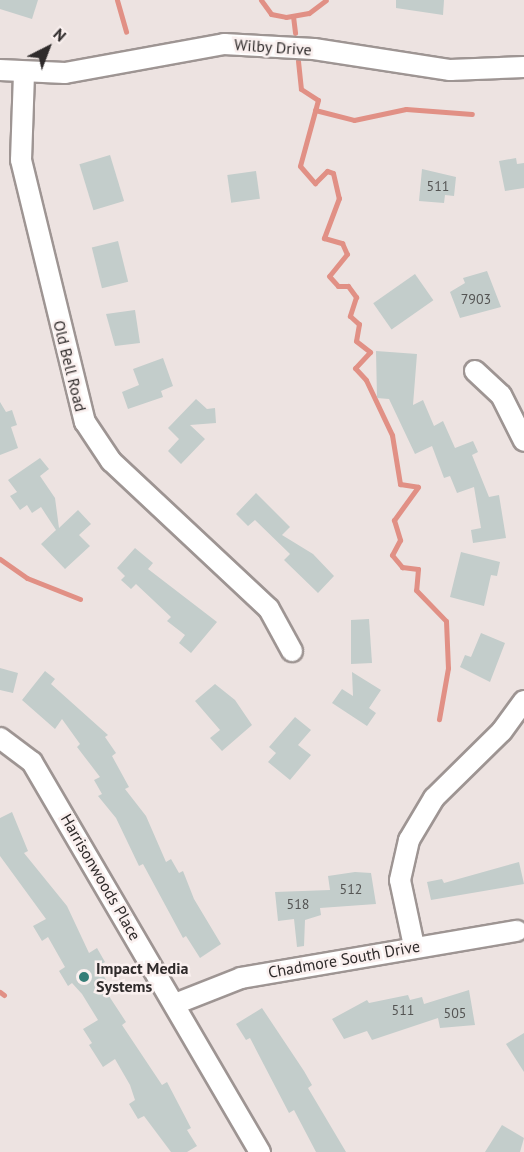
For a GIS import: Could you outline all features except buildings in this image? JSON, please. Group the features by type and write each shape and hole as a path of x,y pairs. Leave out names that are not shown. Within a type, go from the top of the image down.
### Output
{"street":[{"name":"Wilby Drive","path":"0,70 24,74 65,73 168,50 224,44 314,49 450,70 524,67"},
{"name":"Old Bell Road","path":"24,74 21,160 85,422 111,461 269,609 292,651"},
{"path":"475,371 501,395 524,441"},
{"path":"414,946 400,880 409,840 434,798 502,731 524,702"},
{"name":"Harrisonwoods Place","path":"0,738 32,762 260,1152"},
{"name":"Chadmore South Drive","path":"175,1004 241,978 414,946 517,931"}],"waterway":[{"path":"117,0 126,32"},
{"path":"261,0 271,14 286,17 309,13 326,0"},
{"path":"293,16 295,33"},
{"path":"298,61 301,89 318,100 300,166 315,183 327,171 333,173 339,198 324,238 342,243 347,254 329,276 338,286 348,286 356,297 350,316 359,324 356,341 370,352 355,368 366,380 392,435 400,484 418,487 394,520 400,540 392,555 402,567 418,569 416,590 446,621 448,668 439,719"},
{"path":"315,110 354,120 406,109 472,114"},
{"path":"0,559 27,578 80,599"},
{"path":"0,992 4,995"}],"place":[{"name":"Impact Media Systems","path":"84,977"}]}
